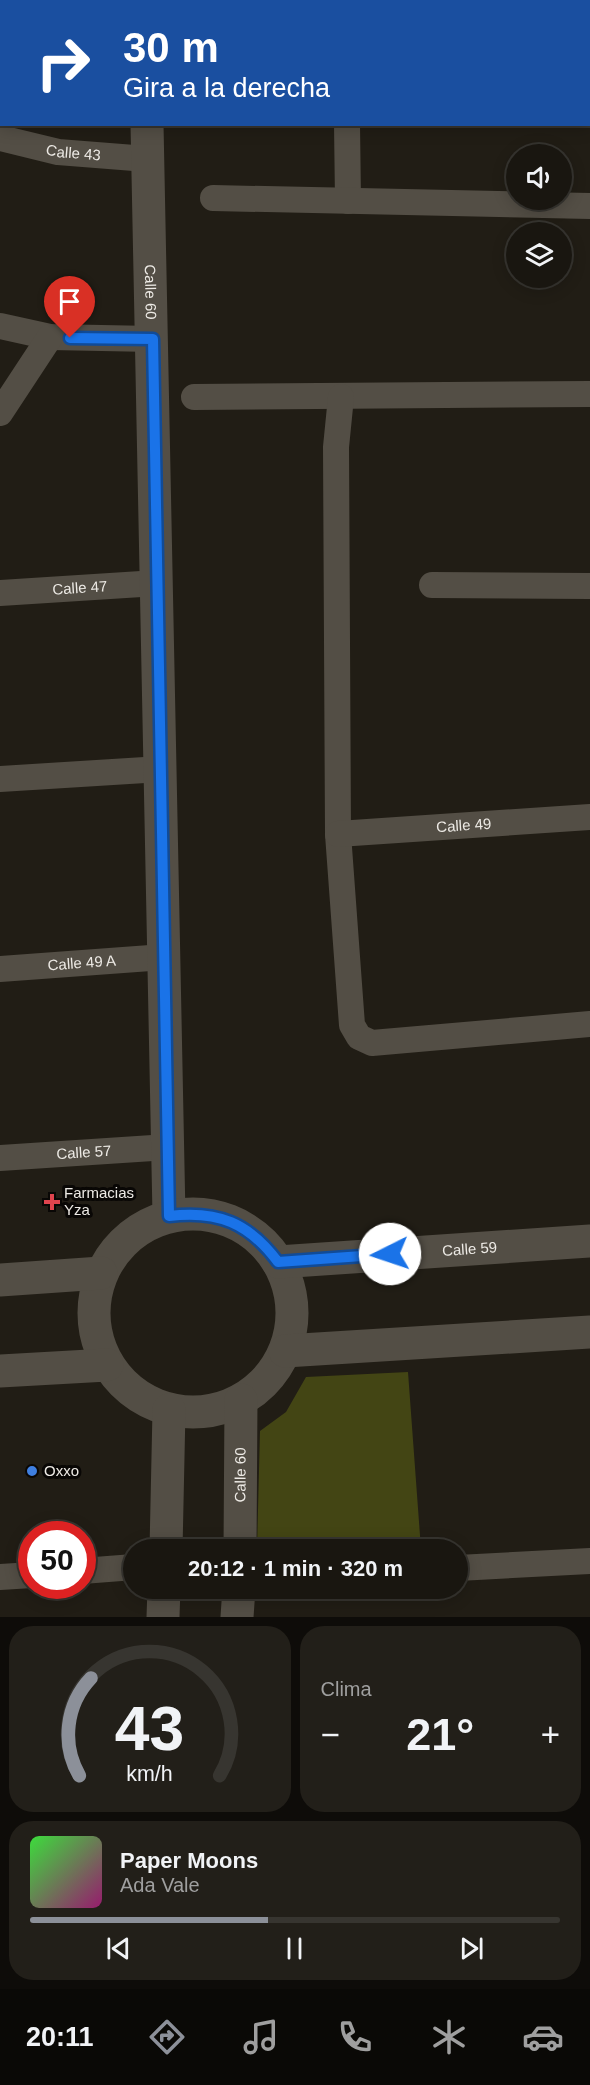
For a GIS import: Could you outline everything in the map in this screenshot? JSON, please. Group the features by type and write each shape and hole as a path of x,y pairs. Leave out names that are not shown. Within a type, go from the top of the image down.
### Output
{"main road":[{"name":"Calle 60","path":"147,126 169,1216"},
{"path":"211,1215 231,1221 250,1232 266,1245 278,1262 288,1283 292,1305 291,1329 285,1351 274,1370 259,1387 241,1400 218,1409 193,1412 169,1410 133,1393 107,1365 95,1335 93,1304 101,1273 113,1253 129,1237 148,1224 169,1216 211,1215"},
{"name":"Calle 59","path":"278,1262 590,1241"},
{"path":"0,1280 101,1273"},
{"path":"285,1351 590,1332"},
{"path":"0,1371 107,1365"},
{"name":"Calle 60","path":"240,1539 241,1400"},
{"path":"166,1539 169,1410"},
{"path":"163,1617 164,1599"},
{"path":"237,1617 238,1599"}],"street":[{"path":"347,126 348,201"},
{"name":"Calle 43","path":"0,138 58,152 147,159"},
{"path":"213,198 590,206"},
{"path":"0,326 50,338 153,339"},
{"path":"0,413 50,338"},
{"path":"194,397 590,394"},
{"path":"341,397 336,447 338,834 352,1025 359,1037 372,1042 590,1024"},
{"name":"Calle 47","path":"0,593 157,584"},
{"path":"432,585 590,586"},
{"path":"0,779 161,769"},
{"name":"Calle 49","path":"338,834 590,817"},
{"name":"Calle 49 A","path":"0,969 164,957"},
{"name":"Calle 57","path":"0,1158 168,1147"},
{"path":"468,1567 590,1561"},
{"path":"96,1570 123,1568"},
{"path":"0,1577 18,1576"}],"shaded area":[{"path":"408,1372 420,1539 257,1539 260,1431 286,1412 306,1377"}],"place":[{"name":"Farmacias Yza","path":"52,1202"},
{"name":"Oxxo","path":"32,1471"}],"route":[{"path":"70,338 153,339 169,1216 211,1215 231,1221 266,1245 278,1262 390,1254"}]}
